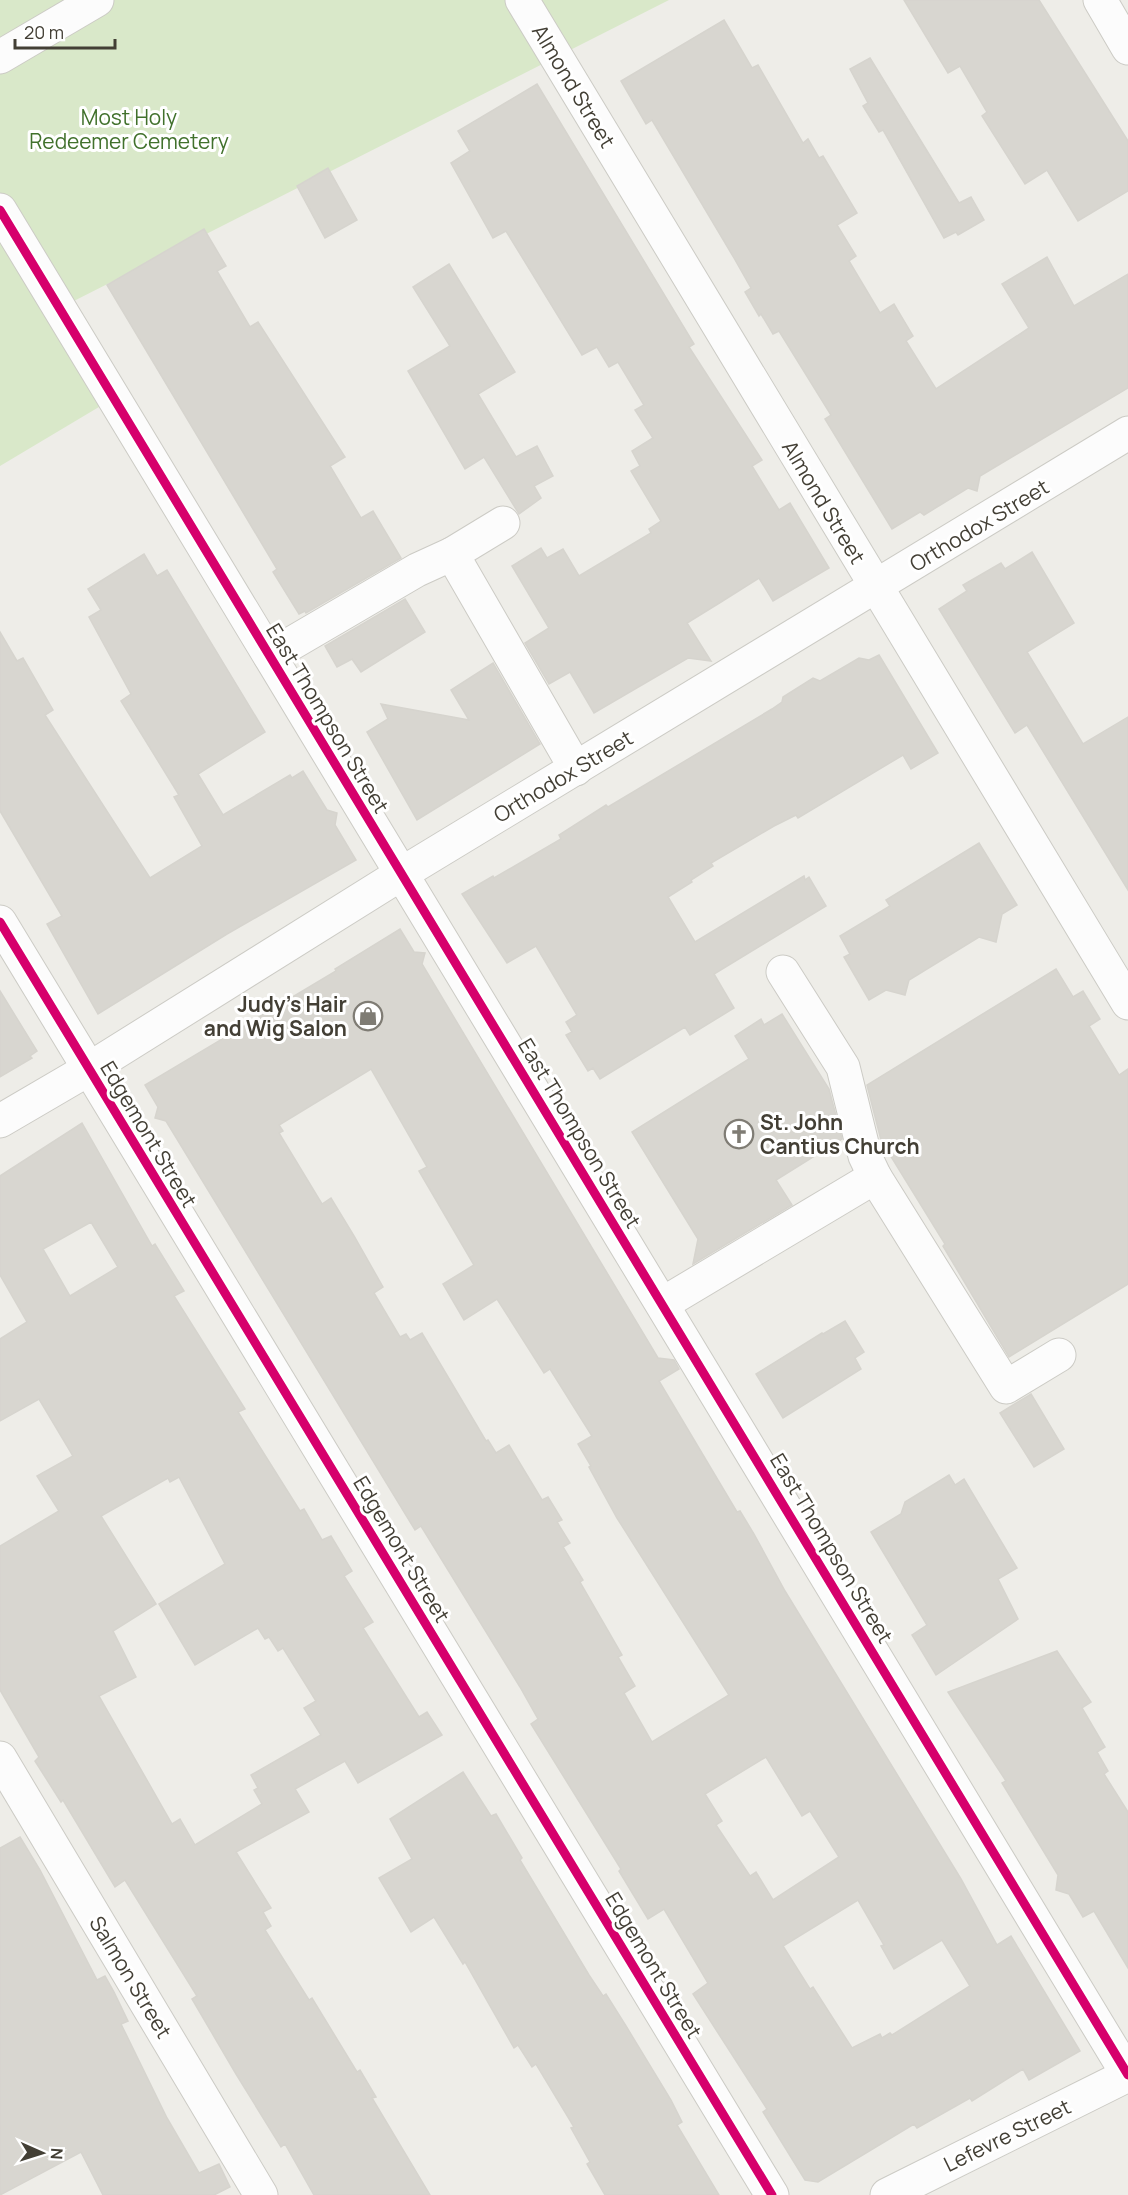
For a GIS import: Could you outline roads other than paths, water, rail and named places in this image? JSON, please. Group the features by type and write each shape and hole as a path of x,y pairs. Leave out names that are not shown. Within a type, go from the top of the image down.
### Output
{"street":[{"path":"0,57 97,0"},
{"name":"Almond Street","path":"522,0 1128,1003"},
{"path":"1104,2 1128,48"},
{"name":"East Thompson Street","path":"0,210 401,874 664,1303 1128,2075"},
{"name":"Orthodox Street","path":"0,1121 89,1070 401,874 876,588 1128,433"},
{"path":"270,656 417,570 452,554 503,523"},
{"path":"452,554 576,769"},
{"name":"Edgemont Street","path":"0,922 772,2195"},
{"path":"783,972 843,1067 865,1156 875,1177 1006,1387 1059,1355"},
{"path":"664,1303 875,1177"},
{"name":"Salmon Street","path":"0,1758 261,2195"},
{"name":"Lefevre Street","path":"886,2195 1128,2075"}],"place":[{"name":"Judy's Hair and Wig Salon","path":"368,1016"},
{"name":"St. John Cantius Church","path":"739,1134"}],"park label":[{"name":"Most Holy Redeemer Cemetery","path":"129,129"}]}
